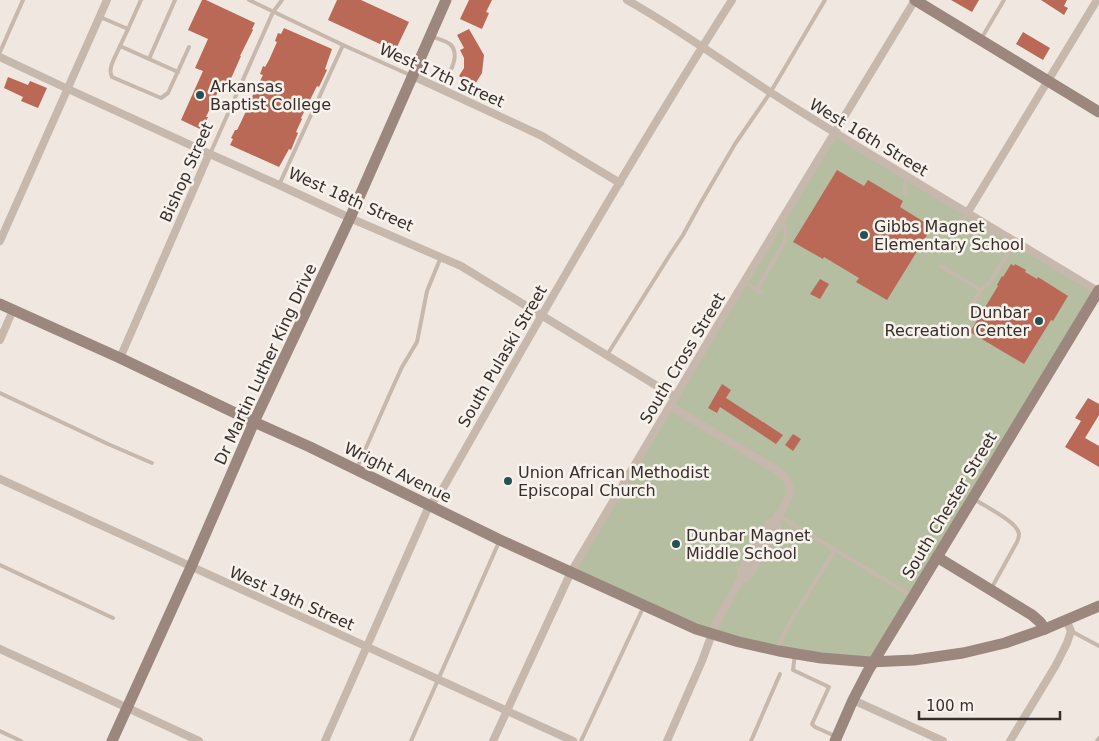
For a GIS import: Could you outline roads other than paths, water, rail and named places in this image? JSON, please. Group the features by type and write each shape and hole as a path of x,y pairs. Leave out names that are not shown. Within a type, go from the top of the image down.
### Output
{"main road":[{"name":"Dr Martin Luther King Drive","path":"112,741 254,422 350,218 446,0"},
{"path":"915,0 1099,112"},
{"name":"South Chester Street","path":"836,739 853,700 874,661 1099,291"},
{"name":"Wright Avenue","path":"0,304 356,469 500,540 644,606 711,634 792,654 841,660 914,660 963,653 1005,643 1045,629 1069,626 1099,606"},
{"path":"936,557 1032,615 1045,629"}],"street":[{"path":"0,241 108,0"},
{"name":"West 16th Street","path":"627,0 834,132 1099,291"},
{"name":"South Pulaski Street","path":"325,741 429,506 441,492 541,315 614,191 732,0"},
{"name":"South Cross Street","path":"493,741 570,572 915,0"},
{"path":"968,212 1097,0"},
{"name":"West 18th Street","path":"0,57 350,218 461,266 675,397"},
{"name":"West 17th Street","path":"412,76 542,136 620,183"},
{"name":"Bishop Street","path":"120,358 209,154"},
{"path":"0,340 13,310"},
{"path":"667,741 702,661 716,623 741,579 741,572 770,522 778,518 791,493 787,479 776,469 670,406"},
{"name":"West 19th Street","path":"0,479 573,741"},
{"path":"1010,741 1056,665 1067,643 1069,626"},
{"path":"0,649 199,741"},
{"path":"853,700 943,741"}],"lane":[{"path":"0,52 23,0"},
{"path":"141,0 110,70 112,77 161,98 168,93 189,47"},
{"path":"149,59 175,0"},
{"name":"West 17th Street","path":"248,0 343,46 412,76"},
{"name":"Bishop Street","path":"209,154 273,12 282,0"},
{"path":"608,355 825,0"},
{"path":"980,40 1004,0"},
{"path":"100,17 128,29"},
{"path":"430,36 451,44 454,50 452,68 442,89"},
{"path":"120,46 178,72"},
{"path":"279,185 343,46"},
{"path":"906,194 904,189 907,176"},
{"path":"955,230 968,212"},
{"path":"757,290 785,241 786,228 781,221"},
{"path":"988,241 995,229"},
{"path":"968,312 981,290 990,282 1016,242"},
{"path":"356,469 402,367 417,342 427,291 441,257"},
{"path":"941,266 981,290"},
{"path":"744,282 762,293"},
{"path":"0,394 152,463"},
{"path":"972,498 1012,523 1017,528 1019,534 1017,542 990,590"},
{"path":"778,518 913,597"},
{"path":"412,741 500,540"},
{"path":"776,651 790,622 835,550"},
{"path":"0,565 112,618"},
{"path":"581,741 644,606"},
{"path":"1069,626 1099,646"},
{"path":"792,654 793,670 829,687 812,724 836,739"},
{"path":"751,741 780,674"},
{"path":"0,731 21,741"}],"place":[{"name":"Arkansas Baptist College","path":"200,95"},
{"name":"Gibbs Magnet Elementary School","path":"864,235"},
{"name":"Dunbar Recreation Center","path":"1039,321"},
{"name":"Union African Methodist Episcopal Church","path":"508,481"},
{"name":"Dunbar Magnet Middle School","path":"676,544"}]}
